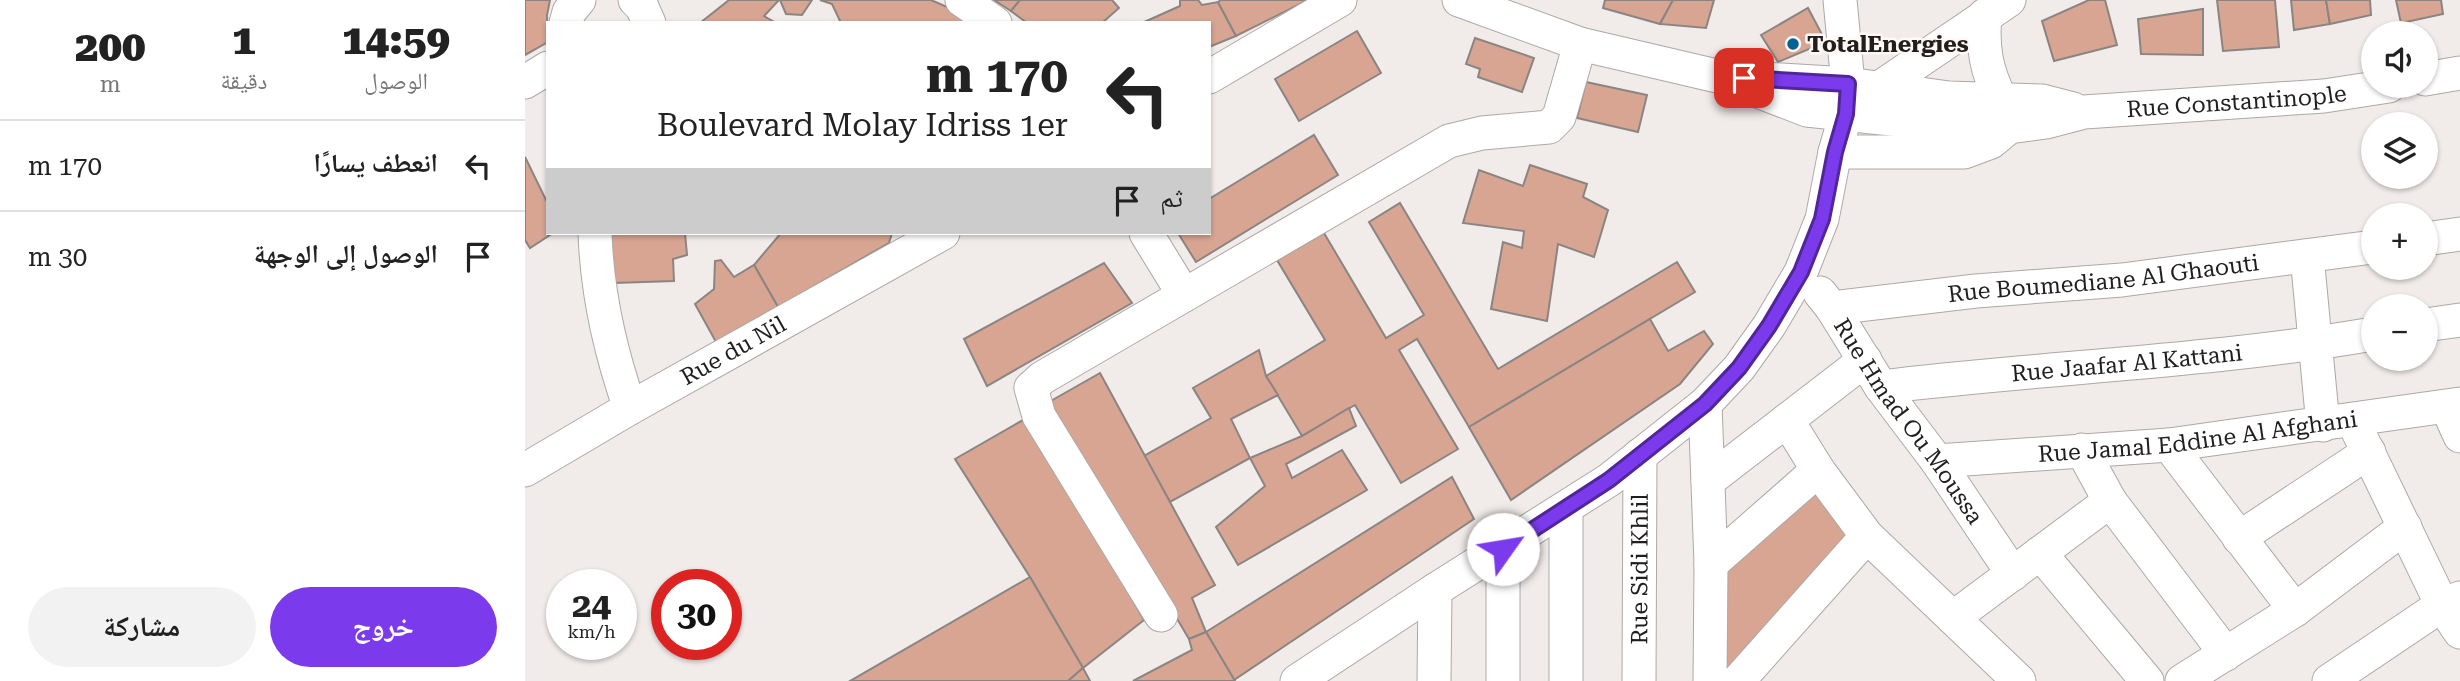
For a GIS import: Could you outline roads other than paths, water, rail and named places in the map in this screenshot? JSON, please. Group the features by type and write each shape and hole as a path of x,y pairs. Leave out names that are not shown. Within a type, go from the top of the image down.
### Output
{"street":[{"path":"567,21 569,12 579,0"},
{"path":"962,0 992,21"},
{"path":"1211,75 1340,0"},
{"name":"Rue Constantinople","path":"1459,0 1580,44 1721,77 1807,110 1857,96 1947,125 2005,114 2042,101 2084,112 2324,96 2361,90"},
{"path":"1297,681 1609,480 1705,404 1739,368 1769,326 1801,272 1822,219 1835,152 1857,96 1840,0"},
{"path":"1857,96 1997,8"},
{"path":"1835,152 1963,152 1991,142 2005,114 1983,47 1997,8"},
{"path":"1161,615 1039,416 1031,388 1042,378 1342,206 1449,141 1482,133 1549,127 1559,117 1580,44"},
{"path":"525,82 546,69"},
{"path":"2438,77 2460,73"},
{"path":"2438,237 2460,234"},
{"path":"595,235 603,305 611,346 630,408"},
{"name":"Rue du Nil","path":"525,470 932,235"},
{"path":"1147,235 1184,295"},
{"name":"Rue Boumediane Al Ghaouti","path":"1832,308 1976,291 2122,280 2361,249"},
{"path":"2307,256 2316,343 2338,423 2369,452 2405,527 2454,612 2329,681"},
{"name":"Rue Hmad Ou Moussa","path":"1801,272 1832,308 1873,373 1937,461 2013,574"},
{"path":"2438,324 2460,320"},
{"name":"Rue Jaafar Al Kattani","path":"1873,373 1984,374 2220,356 2361,336"},
{"path":"1708,481 1787,421 1873,373"},
{"path":"1705,404 1711,564 1710,681"},
{"name":"Rue Jamal Eddine Al Afghani","path":"1937,461 2169,445 2338,423 2456,416"},
{"path":"1787,421 1818,470 1867,536 2019,681"},
{"path":"2169,445 2295,610"},
{"path":"2082,450 2110,500 2226,654"},
{"path":"2239,538 2369,452"},
{"name":"Rue Sidi Khlil","path":"1639,681 1640,455"},
{"path":"1711,564 1818,470"},
{"path":"1953,618 2110,500"},
{"path":"1566,508 1566,681"},
{"path":"2182,681 2295,610 2405,527"},
{"path":"1738,681 1867,536"},
{"path":"1503,549 1503,681"},
{"path":"2040,553 2147,681"},
{"path":"1434,681 1435,590"}],"place":[{"name":"TotalEnergies","path":"1793,44"}]}
